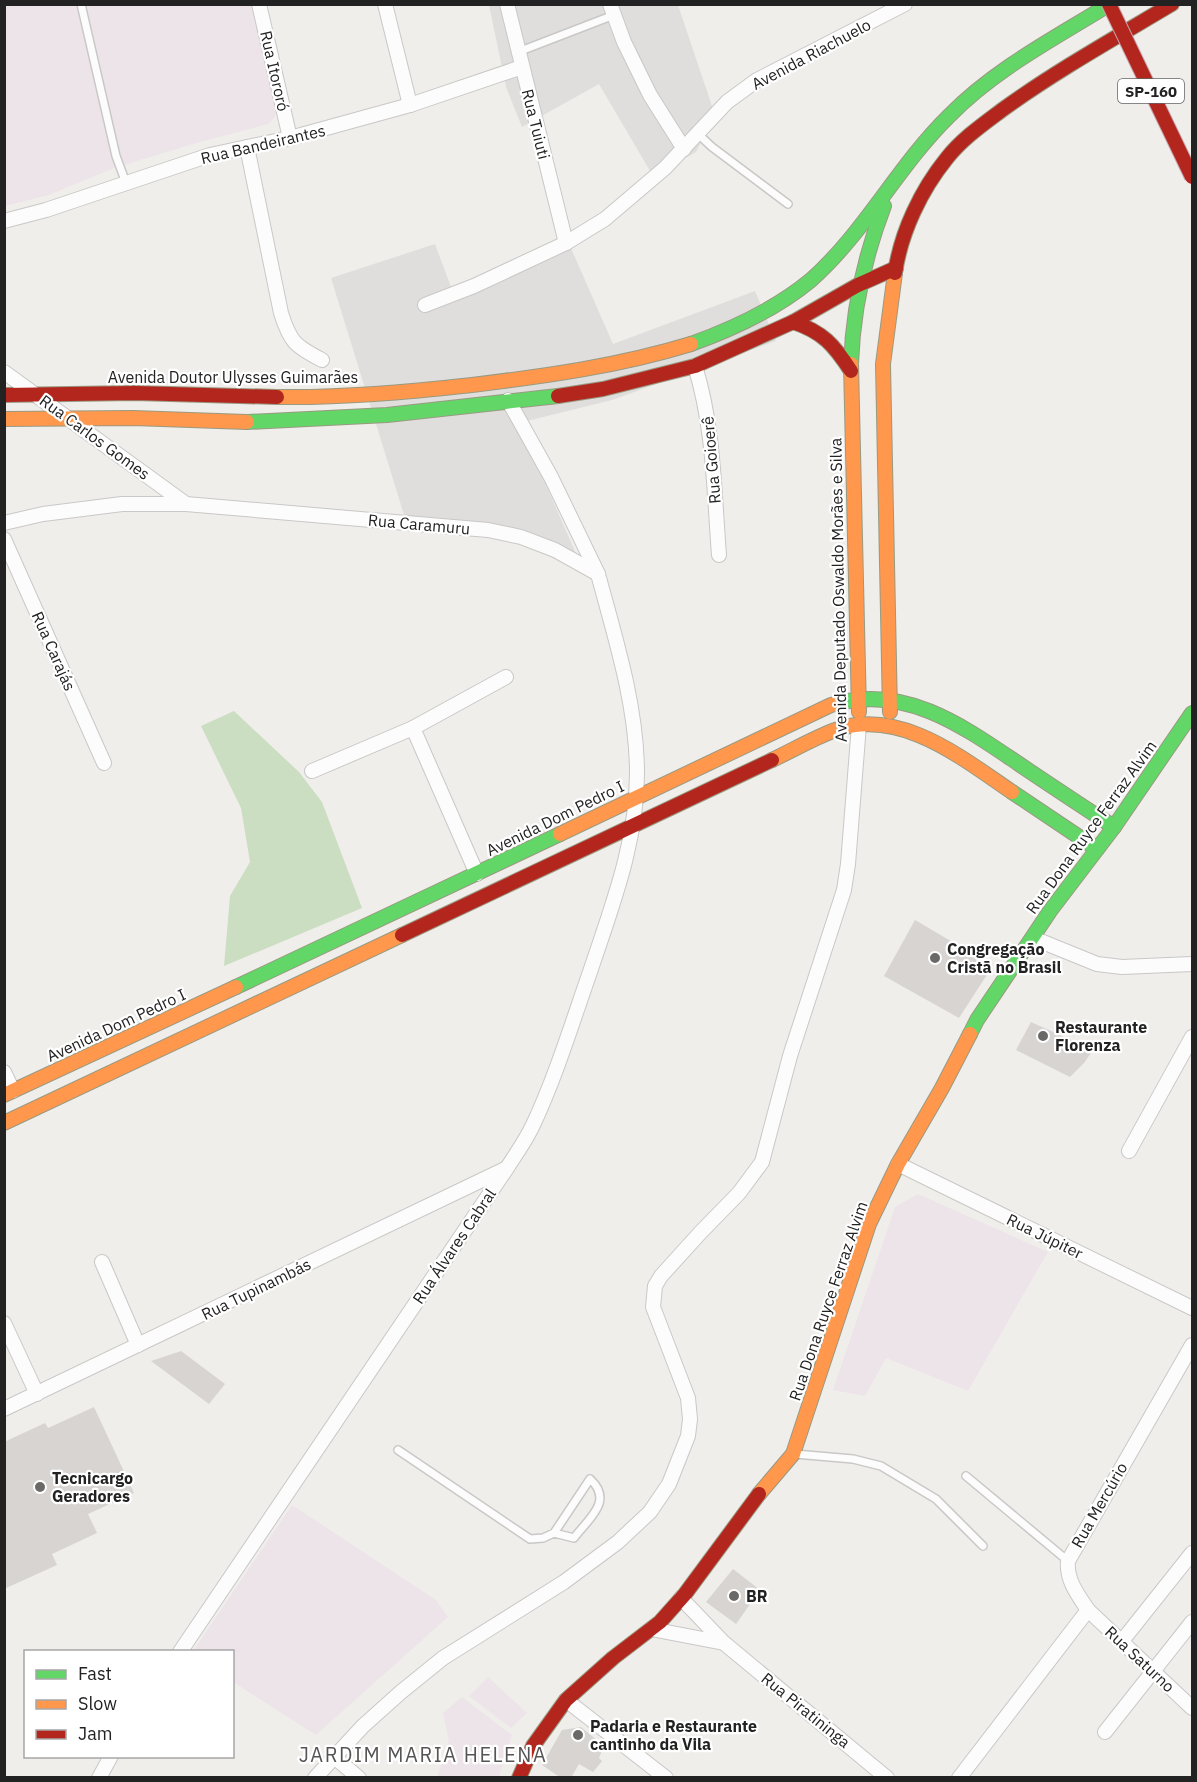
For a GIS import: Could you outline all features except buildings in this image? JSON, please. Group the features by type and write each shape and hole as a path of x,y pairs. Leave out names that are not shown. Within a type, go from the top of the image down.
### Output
{"main road":[{"name":"SP-160","path":"1110,4 1192,177"},
{"name":"Avenida Doutor Ulysses Guimarães","path":"4,395 133,393 331,397 547,376 634,361 689,345 755,316 790,296 813,278 897,179 929,136 953,111 984,85 1046,43 1110,4"},
{"path":"891,726 882,364 896,268 907,227 923,192 946,157 971,133 1037,85 1172,4"},
{"name":"Avenida Doutor Ulysses Guimarães","path":"858,285 872,233 897,179"},
{"path":"4,419 133,417 254,422 323,419 387,415 603,389 695,366 793,322 858,285 896,268"},
{"name":"Avenida Deputado Oswaldo Morães e Silva","path":"858,285 851,332 851,371 859,725"},
{"path":"793,322 820,332 828,339 851,371"},
{"name":"Avenida Dom Pedro I","path":"9,1093 831,705 859,698 890,700 923,708 959,724 1114,827"},
{"name":"Rua Dona Ruyce Ferraz Alvim","path":"519,1778 532,1746 566,1700 613,1658 660,1622 681,1598 764,1487 793,1454 869,1224 898,1164 942,1088 977,1020 1050,911 1114,827 1192,713"},
{"path":"4,1123 836,730 859,725 891,726 941,744 1097,849"},
{"path":"143,1030 154,1053"}],"street":[{"name":"Rua Itororó","path":"260,4 290,138"},
{"path":"385,4 410,105"},
{"name":"Rua Tuiuti","path":"507,4 566,243"},
{"name":"Avenida Riachuelo","path":"425,305 474,286 566,243 605,219 665,168 727,102 757,80 905,4"},
{"path":"612,10 624,42 650,95 684,149"},
{"name":"Rua Bandeirantes","path":"4,221 46,210 210,155 290,138 410,105 522,67"},
{"path":"247,147 287,333 299,348 322,360"},
{"name":"Rua Goioerê","path":"695,366 703,390 708,422 719,555"},
{"name":"Rua Carlos Gomes","path":"4,372 186,504"},
{"path":"508,400 551,477 598,573 617,643 630,707 637,767 637,798"},
{"name":"Rua Caramuru","path":"4,523 43,514 122,504 186,504 488,530 532,541 555,550 598,573"},
{"name":"Rua Carajás","path":"4,539 104,762"},
{"path":"312,771 413,728 506,677"},
{"name":"Avenida Deputado Oswaldo Morães e Silva","path":"315,1778 333,1756 400,1692 443,1658 564,1582 618,1542 650,1512 669,1484 688,1436 690,1419 688,1398 653,1307 655,1286 661,1276 739,1193 762,1162 790,1056 844,890 859,725"},
{"path":"413,728 477,874"},
{"name":"Rua Álvares Cabral","path":"181,1650 507,1168 532,1127 555,1073 620,881 633,827 637,798"},
{"path":"1033,938 1097,964 1122,967 1192,964"},
{"path":"1129,1151 1192,1036"},
{"path":"4,1072 9,1093"},
{"name":"Rua Júpiter","path":"898,1164 1192,1307"},
{"name":"Rua Tupinambás","path":"4,1409 507,1168"},
{"path":"102,1262 138,1345"},
{"path":"4,1323 37,1394"},
{"name":"Rua Mercúrio","path":"1088,1610 1069,1578 1068,1561 1192,1344"},
{"path":"1122,1641 1192,1553"},
{"name":"Rua Piratininga","path":"681,1598 724,1643 887,1778"},
{"path":"959,1778 1088,1610"},
{"name":"Rua Saturno","path":"1088,1610 1192,1708"},
{"path":"1105,1732 1192,1622"},
{"name":"Rua Piratininga","path":"651,1629 724,1643"},
{"path":"566,1700 666,1778"},
{"path":"333,1756 358,1778"},
{"path":"99,1778 110,1758"}],"lane":[{"path":"81,4 116,156 126,183"},
{"path":"518,52 612,10"},
{"path":"697,133 712,147 788,204"},
{"path":"398,1450 530,1539 543,1538 554,1533 590,1479 598,1486 601,1502 574,1538 554,1533"},
{"path":"793,1454 853,1459 881,1466 936,1499 983,1546"},
{"path":"966,1476 1068,1561"}],"shaded area":[{"path":"4,5 251,5 278,108 275,117 268,124 114,168 49,195 5,206"},
{"path":"489,5 678,5 715,115 696,152 653,176 599,84 522,127 506,87"},
{"path":"567,239 613,344 755,291 776,341 612,400 519,423 584,572 524,545 405,518 331,278 435,244 454,295"},
{"path":"918,1194 1048,1252 968,1391 886,1358 865,1396 833,1390 895,1207"},
{"path":"292,1505 436,1600 448,1617 316,1735 234,1683 234,1650 194,1650"},
{"path":"488,1677 527,1713 511,1728 469,1696"},
{"path":"462,1697 512,1735 499,1777 437,1777 449,1741 443,1713"}],"green space":[{"path":"234,711 299,772 322,802 362,908 224,966 230,896 250,862 241,808 201,726"}],"traffic: fast":[{"path":"691,344 754,317 811,280 848,241 931,135 967,99 1026,55 1110,4"},
{"path":"851,364 854,323 861,283 884,206"},
{"path":"247,422 387,415 558,396"},
{"path":"839,703 864,699 888,700 934,713 977,736 1114,827"},
{"path":"970,1034 1050,911 1114,827 1192,713"},
{"path":"1012,792 1097,849"},
{"path":"236,987 560,834"}],"traffic: slow":[{"path":"890,712 883,364 895,273"},
{"path":"277,397 374,394 500,382 610,364 691,344"},
{"path":"851,364 859,712"},
{"path":"4,419 133,418 247,422"},
{"path":"560,834 839,703"},
{"path":"772,760 835,730 859,725 883,725 906,731 951,751 1012,792"},
{"path":"4,1123 402,935"},
{"path":"4,1095 236,987"},
{"path":"759,1494 793,1454 869,1224 898,1164 970,1034"}],"traffic: jam":[{"path":"1109,4 1192,177"},
{"path":"895,273 902,242 913,212 938,170 959,145 1002,110 1043,82 1172,4"},
{"path":"558,396 603,389 695,366 793,322 858,285 896,268"},
{"path":"793,322 812,330 827,340 851,371"},
{"path":"4,395 135,393 277,397"},
{"path":"402,935 772,760"},
{"path":"519,1778 533,1746 566,1700 613,1658 660,1622 685,1594 759,1494"}],"place":[{"name":"Congregação Cristã no Brasil","path":"935,958"},
{"name":"Restaurante Florenza","path":"1043,1036"},
{"name":"Tecnicargo Geradores","path":"40,1487"},
{"name":"BR","path":"734,1596"},
{"name":"Padaria e Restaurante cantinho da Vila","path":"578,1735"}],"district":[{"name":"JARDIM MARIA HELENA","path":"423,1754"}]}
